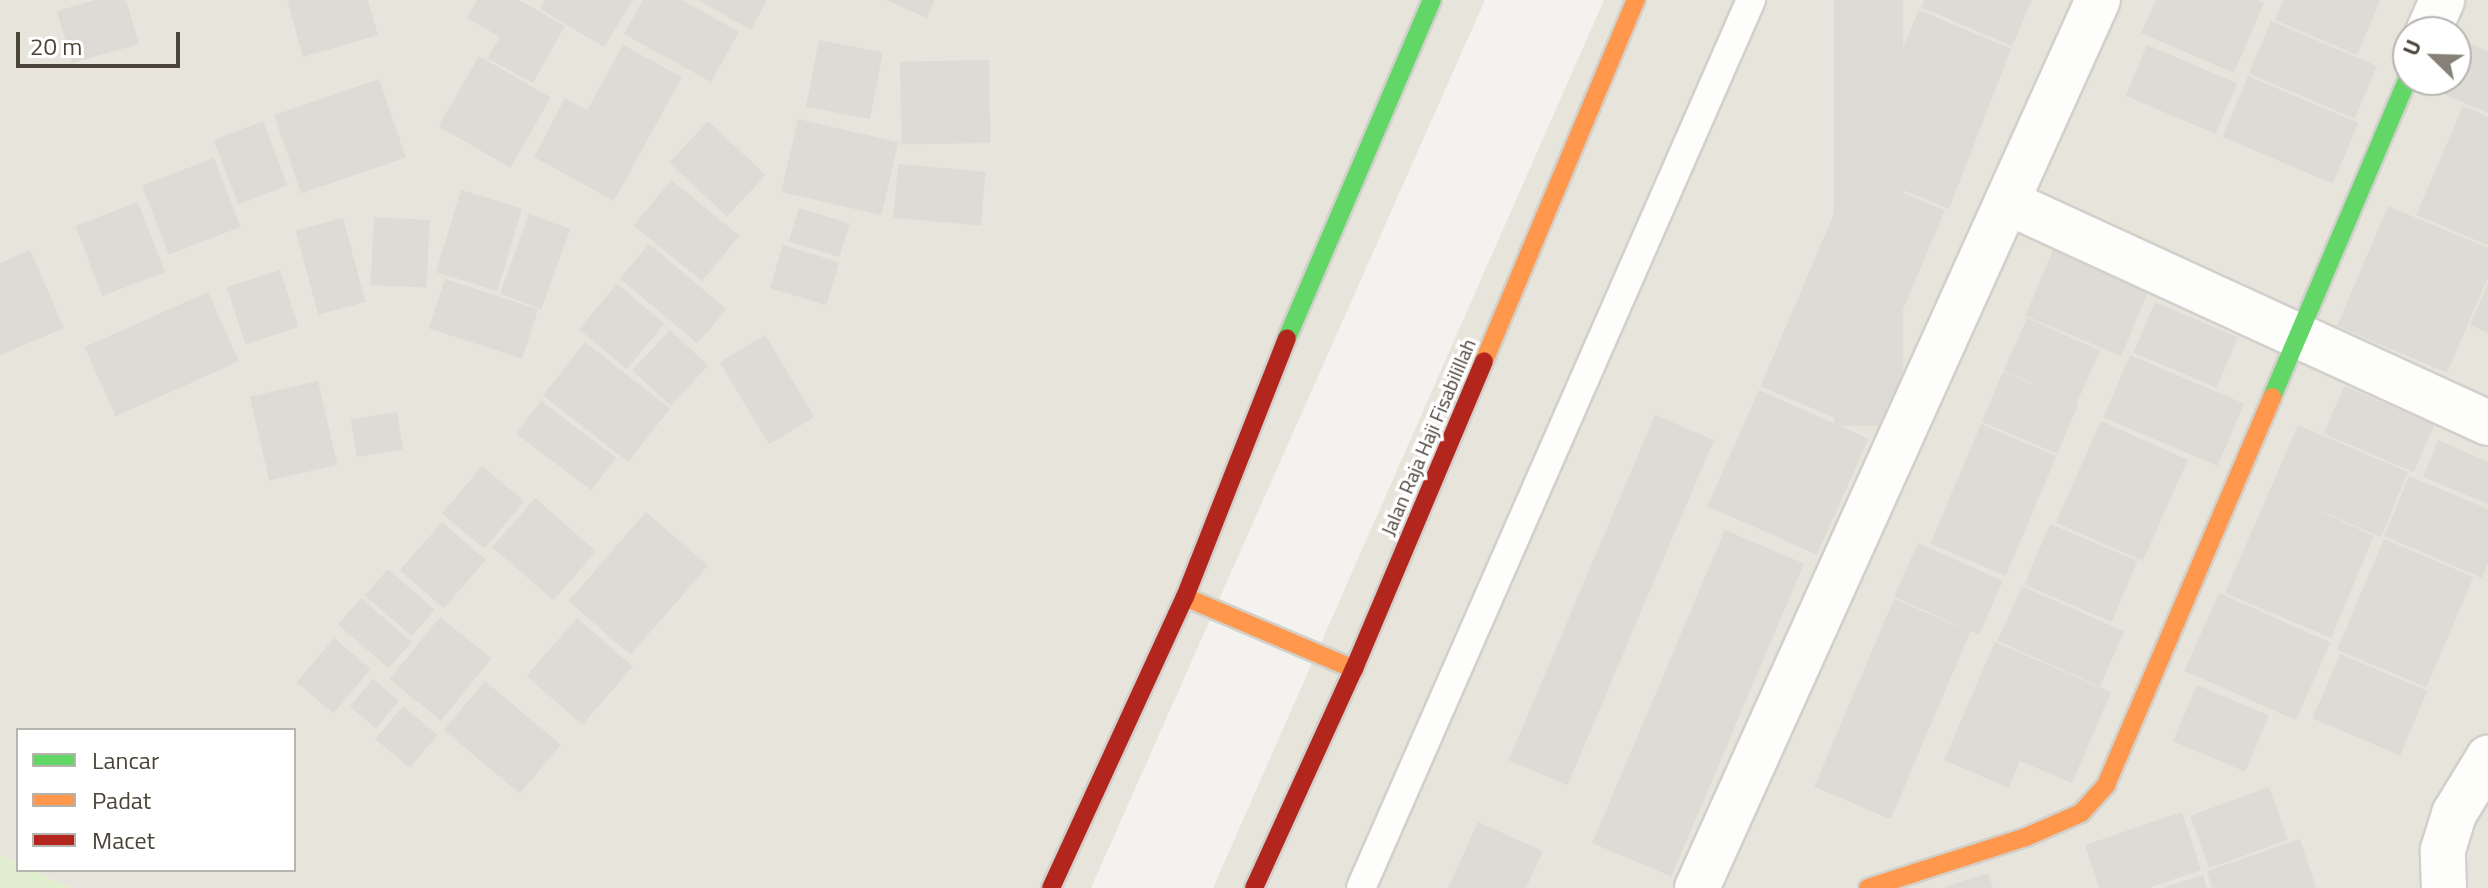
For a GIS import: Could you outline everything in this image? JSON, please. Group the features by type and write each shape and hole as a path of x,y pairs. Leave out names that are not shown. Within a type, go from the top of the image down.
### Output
{"main road":[{"path":"1051,888 1185,597 1279,356 1432,0"},
{"name":"Jalan Raja Haji Fisabilillah","path":"1254,888 1354,669 1636,0"},
{"path":"1868,888 2026,837 2091,806 2106,785 2400,96"},
{"path":"1185,597 1354,669"}],"street":[{"path":"1697,888 2098,0"},
{"path":"2007,202 2488,423"},
{"path":"2444,888 2443,850 2454,814 2488,758"}],"lane":[{"path":"1361,888 1751,0"}],"shaded area":[{"path":"0,0 1485,0 1091,888 72,888 37,872 296,872 296,728 16,728 16,862 0,855"},
{"path":"1604,0 2488,0 2488,888 1213,888"}],"green space":[{"path":"0,855 16,862 16,872 37,872 72,888 0,888"}],"building":[{"path":"95,0 126,0 139,44 72,63 57,11"},
{"path":"287,0 368,0 378,35 303,57"},
{"path":"477,0 519,0 565,26 533,83 487,58 500,37 467,18"},
{"path":"545,0 633,0 604,47 540,9"},
{"path":"643,0 682,0 739,32 711,82 624,34"},
{"path":"698,0 767,0 751,30"},
{"path":"886,0 934,0 927,18"},
{"path":"1834,0 1903,0 1903,426 1834,426"},
{"path":"1924,0 2032,0 2012,46 1921,7"},
{"path":"2156,0 2257,0 2264,3 2234,73 2141,33"},
{"path":"2283,0 2380,0 2357,55 2275,20"},
{"path":"1919,10 2011,49 1949,209 1862,173 1885,121 1873,116"},
{"path":"2271,21 2377,66 2355,118 2249,73"},
{"path":"819,40 883,52 870,119 806,107"},
{"path":"2472,44 2488,51 2488,113 2448,96 2472,96"},
{"path":"623,45 682,77 614,201 534,157 565,98 587,110"},
{"path":"2147,45 2237,83 2216,134 2126,96"},
{"path":"479,56 551,98 510,168 438,126"},
{"path":"989,60 990,143 901,145 900,62"},
{"path":"2248,76 2358,123 2333,184 2222,137"},
{"path":"379,79 406,157 301,194 274,115"},
{"path":"2463,106 2488,117 2488,245 2416,215"},
{"path":"798,119 898,142 881,215 781,192"},
{"path":"263,121 288,185 238,204 214,140"},
{"path":"708,121 766,175 727,217 669,163"},
{"path":"214,158 241,227 169,255 142,186"},
{"path":"898,164 986,172 981,225 893,218"},
{"path":"1852,171 1945,210 1854,426 1761,386"},
{"path":"671,180 739,235 702,281 634,226"},
{"path":"461,190 522,209 497,291 436,272"},
{"path":"138,202 165,272 102,296 75,226"},
{"path":"2388,206 2488,248 2488,277 2447,373 2337,326"},
{"path":"799,208 850,223 839,257 789,241"},
{"path":"529,214 570,229 541,309 500,294"},
{"path":"374,217 430,220 426,288 370,285"},
{"path":"343,218 366,302 318,315 296,231"},
{"path":"2057,241 2153,282 2121,356 2025,316"},
{"path":"649,244 726,309 697,343 620,278"},
{"path":"783,245 839,262 826,305 770,288"},
{"path":"30,250 64,328 0,355 0,263"},
{"path":"280,270 299,327 245,344 227,287"},
{"path":"445,279 538,309 522,359 429,328"},
{"path":"617,284 664,324 627,369 579,329"},
{"path":"2488,284 2488,333 2470,325"},
{"path":"208,292 239,361 116,416 85,347"},
{"path":"2155,302 2238,337 2216,388 2134,353"},
{"path":"2027,318 2100,351 2076,404 2003,371"},
{"path":"670,330 708,365 671,406 632,370"},
{"path":"765,335 814,417 769,445 720,362"},
{"path":"585,342 670,408 628,462 543,396"},
{"path":"2130,355 2244,403 2218,466 2103,418"},
{"path":"2003,372 2078,404 2057,454 1982,422"},
{"path":"318,381 337,465 269,481 250,397"},
{"path":"2344,386 2434,424 2414,472 2324,434"},
{"path":"1759,390 1869,439 1817,555 1707,506"},
{"path":"541,401 616,458 591,490 516,434"},
{"path":"397,412 403,450 357,457 351,419"},
{"path":"1655,415 1714,440 1567,785 1508,760"},
{"path":"2101,421 2188,460 2143,561 2056,522"},
{"path":"1981,424 2056,456 2006,576 1930,544"},
{"path":"2298,425 2408,472 2381,537 2295,500 2374,536 2331,638 2225,593"},
{"path":"2438,440 2488,462 2488,504 2423,477"},
{"path":"482,466 524,501 484,549 442,513"},
{"path":"2409,476 2488,509 2488,563 2482,578 2384,536"},
{"path":"535,498 596,551 553,600 492,547"},
{"path":"646,512 708,566 630,655 569,601"},
{"path":"442,522 486,560 444,608 400,570"},
{"path":"2050,524 2137,561 2112,622 2024,585"},
{"path":"1725,530 1804,564 1671,877 1592,843"},
{"path":"2384,539 2473,577 2426,687 2337,649"},
{"path":"1918,543 2003,581 1979,635 1894,597"},
{"path":"388,569 435,610 412,636 365,595"},
{"path":"2022,586 2124,632 2100,686 1998,641"},
{"path":"2219,593 2330,643 2296,720 2184,671"},
{"path":"361,598 412,642 389,668 338,624"},
{"path":"1894,599 1970,631 1891,819 1814,787"},
{"path":"440,617 491,659 441,721 390,679"},
{"path":"577,618 633,667 582,725 526,676"},
{"path":"334,638 371,669 333,713 297,682"},
{"path":"1995,642 2111,692 2072,783 2020,761 2009,788 1944,760"},
{"path":"2340,654 2427,691 2400,756 2313,718"},
{"path":"373,679 399,701 376,728 350,707"},
{"path":"485,681 561,745 520,794 444,730"},
{"path":"2197,685 2269,715 2245,772 2173,741"},
{"path":"403,706 437,735 410,768 375,739"},
{"path":"2269,787 2288,840 2209,868 2190,816"},
{"path":"2182,812 2201,870 2148,888 2099,888 2085,845"},
{"path":"1478,822 1543,851 1526,888 1448,888"},
{"path":"2300,839 2316,888 2212,888 2207,871"},
{"path":"1988,873 1993,888 1944,888 1944,887"},
{"path":"2203,875 2207,888 2165,888 2165,887"}],"traffic: fast":[{"path":"1287,338 1432,0"},
{"path":"2272,397 2400,96"}],"traffic: slow":[{"path":"1484,361 1636,0"},
{"path":"1868,888 2026,837 2081,813 2106,785 2272,397"},
{"path":"1185,597 1354,669"}],"traffic: jam":[{"path":"1051,888 1185,597 1287,338"},
{"path":"1254,888 1354,669 1484,361"}]}
